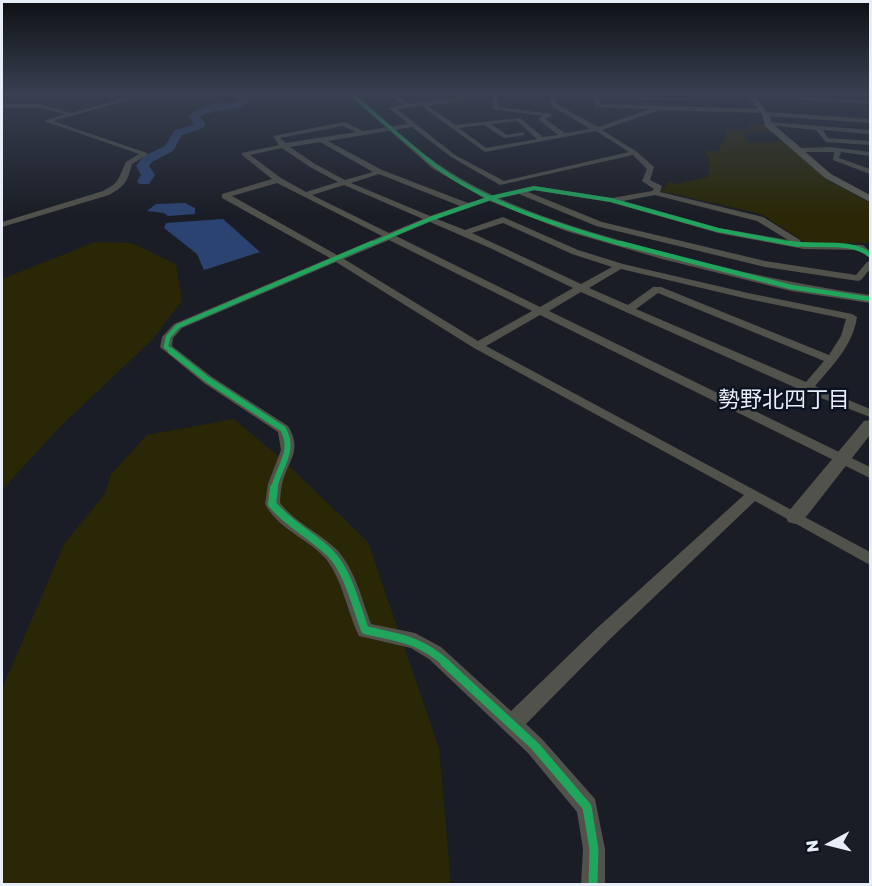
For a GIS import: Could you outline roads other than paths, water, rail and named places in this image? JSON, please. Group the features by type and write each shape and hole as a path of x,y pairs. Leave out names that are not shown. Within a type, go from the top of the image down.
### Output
{"main road":[{"path":"782,135 839,184 870,199"}],"street":[{"path":"2,225 106,193 117,187 127,175 126,168 130,162 145,153 91,135"},
{"path":"284,135 275,137 282,146 346,183 465,233 807,388 870,413"},
{"path":"341,135 244,154 278,180 305,195 870,473"},
{"path":"400,135 435,166 490,198 570,229 666,257 791,287 870,299"},
{"path":"426,135 453,156 503,183 635,153"},
{"path":"465,135 485,150 561,135"},
{"path":"536,135 541,139"},
{"path":"609,135 635,153 651,169 646,181 659,188 655,193"},
{"path":"823,135 826,140 870,143"},
{"path":"320,139 379,172 468,206"},
{"path":"799,150 838,150 870,154"},
{"path":"838,150 835,159 862,167 870,172"},
{"path":"305,195 379,172"},
{"path":"278,180 225,196 336,258 478,346 870,559"},
{"path":"593,885 594,849 587,807 536,746 435,653 415,641 365,630 341,569 330,553 284,519 272,504 276,483 288,454 288,436 282,429 208,380 166,347 168,337 178,326 430,219 490,198 534,188 611,200 718,230 804,246 860,247 870,255"},
{"path":"519,190 599,224 765,264 858,278 870,264"},
{"path":"611,200 655,193 760,219 804,246"},
{"path":"465,233 503,220 575,252 620,266 852,317 852,326 831,360 807,388"},
{"path":"478,346 620,266"},
{"path":"630,308 657,290 831,360"},
{"path":"795,517 870,425"},
{"path":"512,724 602,635 754,494"}],"water":[{"path":"185,203 195,208 195,214 168,216 164,213 147,211 156,204"},
{"path":"223,219 260,252 204,270 197,254 164,228 166,223"}],"waterway":[{"path":"144,181 148,175 142,166 148,159 169,148 177,135"}],"district":[{"name":"勢野北四丁目","path":"784,400"}]}
